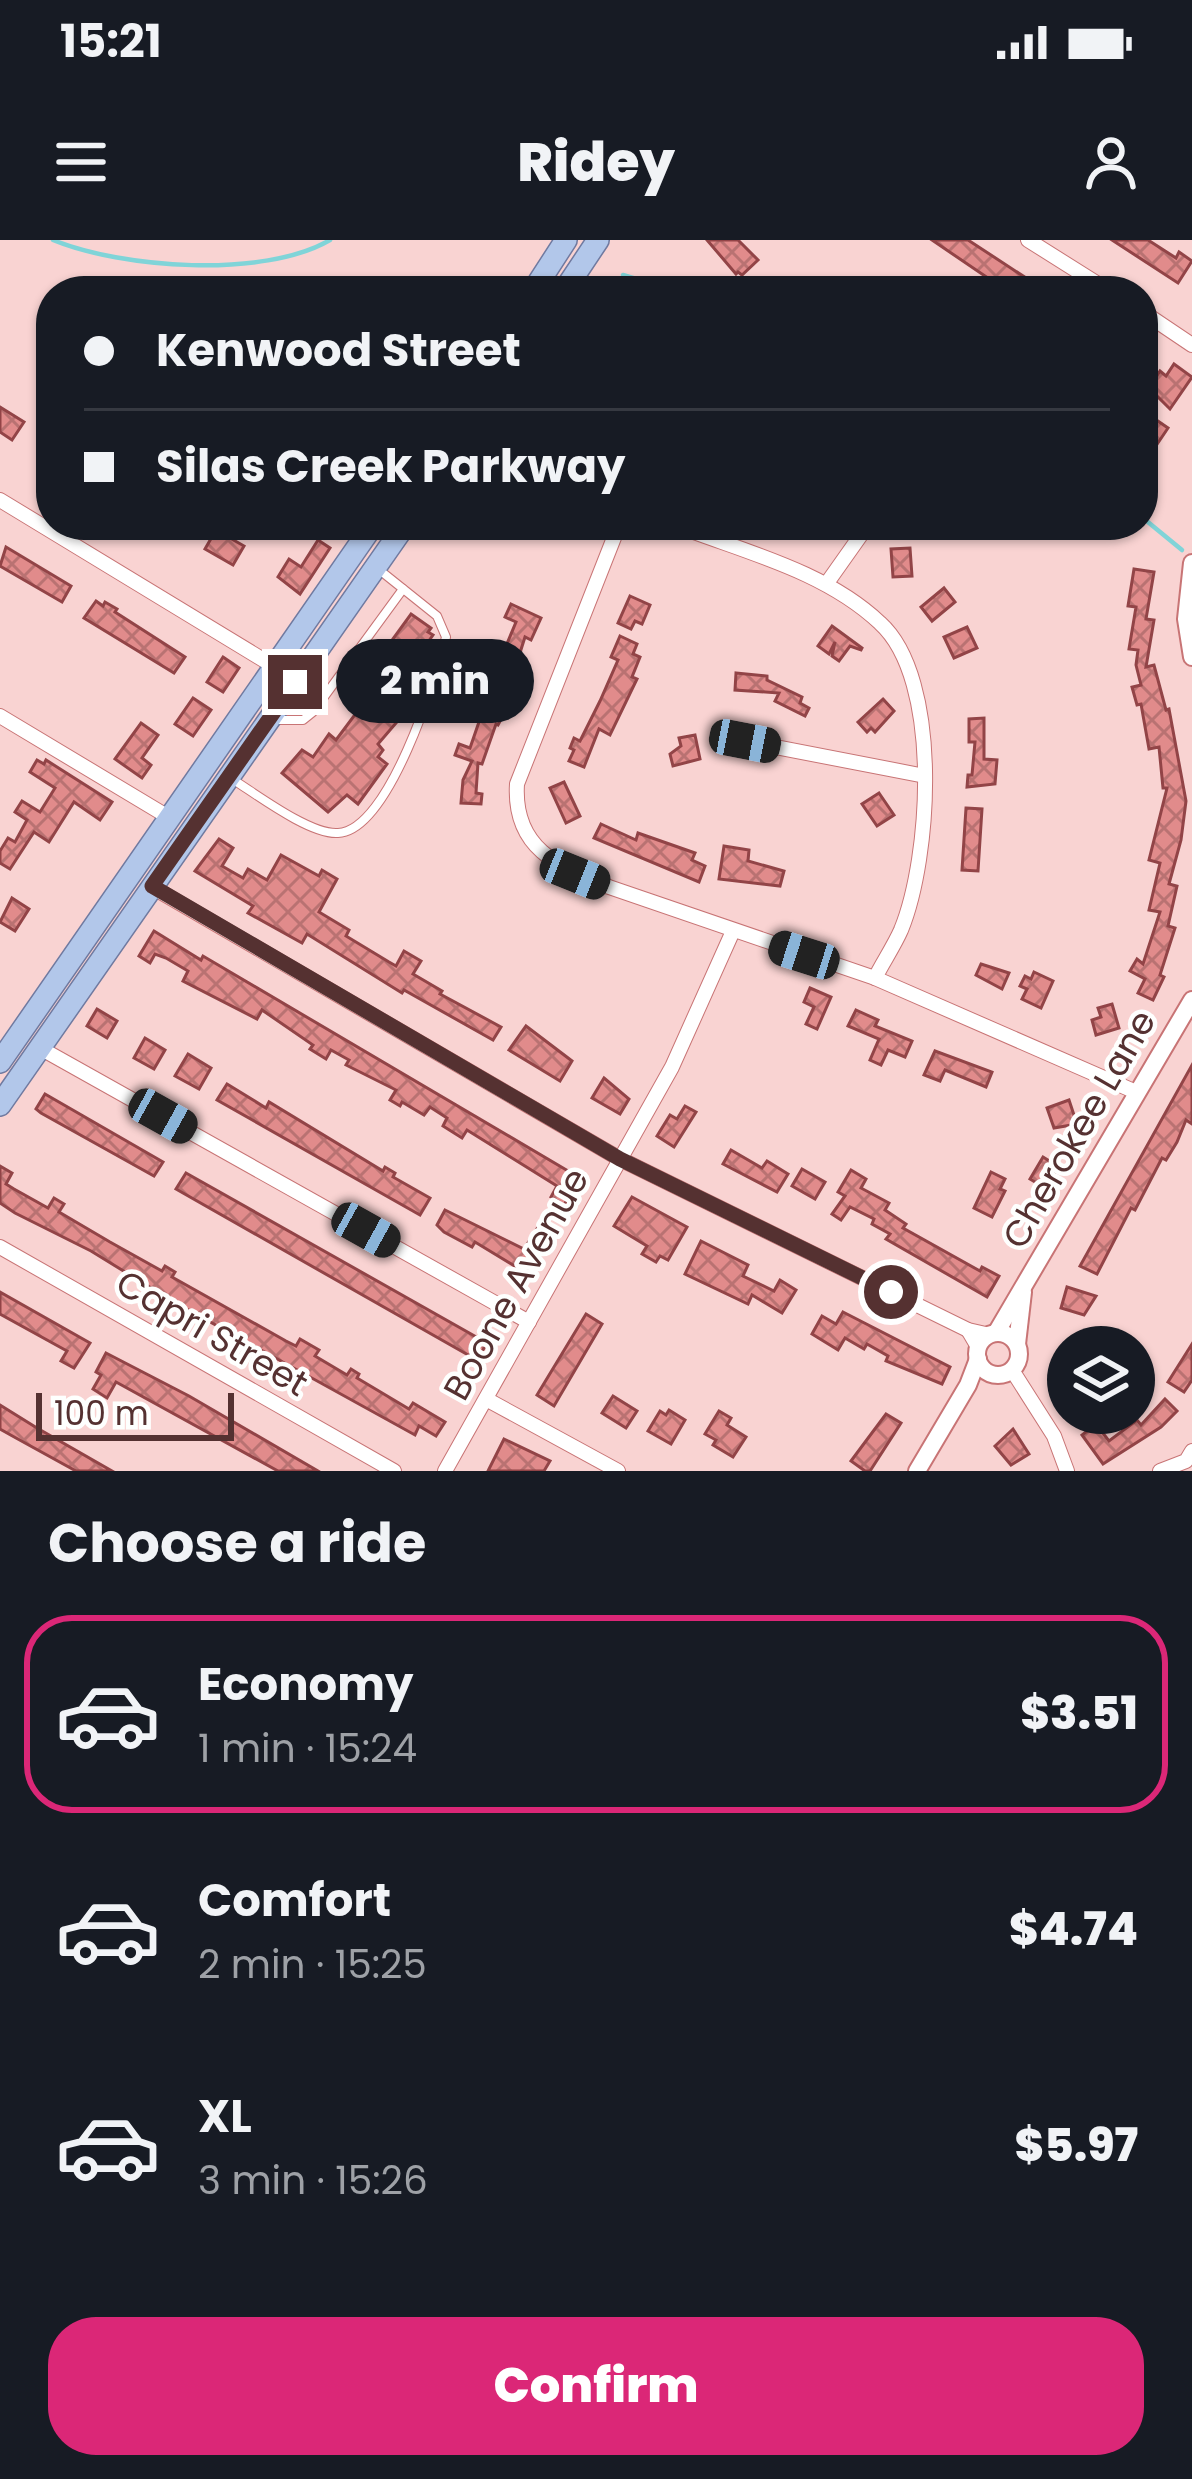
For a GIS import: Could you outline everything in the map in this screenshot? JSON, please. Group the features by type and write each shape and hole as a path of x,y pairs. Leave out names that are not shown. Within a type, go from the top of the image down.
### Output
{"main road":[{"path":"543,276 566,240"},
{"path":"574,276 598,240"},
{"path":"0,1062 363,540"},
{"path":"0,1105 395,540"}],"street":[{"path":"1028,240 1085,276"},
{"path":"1158,323 1192,345"},
{"path":"0,500 36,522"},
{"path":"66,540 275,667"},
{"path":"613,540 522,766 518,814 535,845 575,874 875,978 1136,1092"},
{"path":"714,540 827,583 877,619 909,662 920,710 925,776 916,877 901,929 875,978"},
{"path":"827,583 857,540"},
{"path":"1192,562 1186,619 1192,657"},
{"path":"0,716 170,818"},
{"path":"745,741 925,776"},
{"path":"152,886 620,1159 968,1330 985,1343 992,1375"},
{"name":"Boone Avenue","path":"445,1471 672,1067 733,931"},
{"name":"Cherokee Lane","path":"917,1471 968,1385 985,1343 1023,1292 1192,1000"},
{"path":"40,1048 530,1322"},
{"name":"Capri Street","path":"0,1247 394,1471"},
{"name":"Cherokee Lane","path":"1012,1370 1019,1358 1023,1292"},
{"path":"985,1343 1007,1334 1017,1344"},
{"path":"968,1385 1012,1370 1046,1420 1067,1471"},
{"path":"486,1399 618,1471"},
{"path":"1160,1471 1190,1458"}],"lane":[{"path":"229,777 313,826 344,833 360,822 402,766 446,637 437,616 376,567"},
{"path":"268,720 303,720 313,712 403,589"}],"building":[{"path":"707,240 738,240 758,260 742,275 736,274"},
{"path":"932,240 968,240 1023,276 985,276"},
{"path":"1112,240 1148,240 1176,258 1179,252 1192,261 1178,283"},
{"path":"1174,364 1192,377 1170,409 1158,397 1158,374 1166,376"},
{"path":"0,407 24,422 12,440 0,432"},
{"path":"1158,421 1168,428 1158,443"},
{"path":"210,540 234,540 244,546 233,565 205,549"},
{"path":"318,540 330,548 300,594 278,577 289,559 301,567"},
{"path":"6,547 71,586 62,602 0,566"},
{"path":"910,548 912,576 893,577 891,549"},
{"path":"1134,569 1154,572 1146,619 1154,620 1146,667 1154,665 1169,709 1186,801 1169,884 1177,886 1168,926 1175,928 1160,975 1164,977 1153,1000 1138,993 1145,979 1130,971 1137,959 1143,964 1160,912 1149,910 1160,863 1149,860 1167,788 1163,788 1159,747 1149,749 1141,704 1137,705 1132,687 1141,685 1138,650 1129,649 1136,607 1128,606"},
{"path":"944,588 955,602 932,621 921,607"},
{"path":"630,596 650,605 642,624 635,621 631,629 618,623"},
{"path":"96,601 117,609 115,612 185,657 174,673 84,618"},
{"path":"511,604 541,618 531,640 525,637 511,681 494,675 516,622 505,617"},
{"path":"411,614 431,628 428,632 433,635 418,665 428,671 420,695 378,744 383,750 378,757 387,764 358,804 347,795 328,812 282,773 302,750 313,757 329,734 336,740 369,696 365,692 383,668 379,665 387,647"},
{"path":"832,626 861,650 850,646 839,661 832,656 835,642 829,654 818,646"},
{"path":"967,627 977,648 954,658 944,637"},
{"path":"620,636 637,644 633,654 640,657 632,677 637,679 610,735 599,729 584,767 569,761 574,750 570,748 574,738 580,741 600,701 618,660 611,657"},
{"path":"223,657 239,668 223,692 207,682"},
{"path":"736,673 767,676 802,697 800,703 809,708 805,716 775,701 779,693 735,690"},
{"path":"193,698 211,710 193,736 175,724"},
{"path":"492,698 508,706 482,764 478,763 476,793 482,794 481,804 461,803 463,780 472,761 455,755 459,744 470,748 480,719 473,716 479,704 487,708"},
{"path":"883,699 894,711 875,732 871,728 867,732 858,722"},
{"path":"984,718 984,759 997,760 995,784 967,787 975,742 969,742 969,719"},
{"path":"141,723 158,735 142,758 151,765 142,778 115,759"},
{"path":"695,735 700,759 673,766 670,754 681,746 679,738"},
{"path":"37,760 44,764 46,760 112,802 100,820 74,802 49,842 34,832 10,869 0,863 0,851 8,838 15,842 27,820 15,812 22,801 40,812 55,788 30,772"},
{"path":"564,782 580,816 566,823 550,788"},
{"path":"879,793 894,815 877,826 862,804"},
{"path":"966,808 982,809 978,871 962,870"},
{"path":"601,824 636,840 638,833 695,853 692,860 705,866 699,882 594,838"},
{"path":"219,839 233,848 222,866 243,878 248,869 267,880 281,855 319,876 322,870 337,879 319,912 349,930 346,936 396,966 404,951 421,961 413,974 501,1027 493,1040 402,993 307,934 302,943 248,913 253,906 195,871"},
{"path":"724,846 749,850 748,861 784,871 780,886 719,879"},
{"path":"12,898 29,909 15,931 0,922"},
{"path":"154,931 580,1178 564,1205 551,1197 557,1186 467,1130 462,1138 443,1126 447,1118 430,1107 424,1115 402,1102 400,1106 390,1100 396,1090 346,1065 349,1060 331,1050 326,1059 262,1010 257,1019 183,981 188,971 166,958 155,954 150,963 139,956"},
{"path":"981,964 1009,973 1002,989 976,975"},
{"path":"1034,972 1053,981 1041,1008 1022,999 1027,989 1020,986"},
{"path":"810,988 831,997 817,1029 806,1024 814,1007 804,1002"},
{"path":"1112,1004 1119,1028 1096,1035 1092,1020 1101,1017 1098,1008"},
{"path":"97,1009 117,1021 107,1038 87,1026"},
{"path":"856,1010 878,1020 875,1026 912,1041 905,1057 888,1050 881,1065 870,1060 879,1039 848,1026"},
{"path":"526,1026 572,1061 560,1081 509,1050"},
{"path":"145,1038 165,1050 154,1069 134,1058"},
{"path":"935,1051 992,1072 986,1087 945,1070 940,1081 924,1075"},
{"path":"188,1054 211,1068 199,1089 175,1076"},
{"path":"1192,1065 1192,1124 1186,1120 1097,1274 1080,1266"},
{"path":"604,1078 629,1099 620,1114 592,1098"},
{"path":"227,1084 266,1108 269,1102 383,1171 385,1167 395,1173 393,1177 430,1198 420,1215 217,1100"},
{"path":"45,1094 163,1162 154,1176 41,1113 36,1109"},
{"path":"1069,1100 1077,1124 1054,1128 1047,1108"},
{"path":"685,1106 696,1112 674,1147 657,1136 670,1115 677,1119"},
{"path":"731,1150 762,1168 767,1161 788,1174 777,1192 723,1164"},
{"path":"1043,1157 1059,1167 1045,1188 1030,1179"},
{"path":"0,1166 12,1173 6,1184 14,1189 48,1208 54,1198 64,1204 59,1212 110,1242 162,1271 165,1266 175,1272 172,1277 286,1341 296,1346 300,1339 319,1350 315,1356 347,1375 351,1369 359,1374 357,1378 409,1409 413,1403 445,1422 436,1436 419,1426 415,1435 91,1251 15,1213 0,1203"},
{"path":"802,1169 825,1182 815,1199 792,1186"},
{"path":"851,1170 866,1179 861,1188 889,1203 885,1210 906,1224 903,1228 980,1271 982,1267 999,1276 987,1297 886,1239 890,1234 872,1224 874,1219 850,1207 841,1220 832,1214 845,1196 838,1192"},
{"path":"991,1172 1005,1179 1000,1189 1005,1191 992,1217 974,1208"},
{"path":"186,1173 487,1343 477,1360 176,1189"},
{"path":"632,1197 687,1227 668,1260 660,1256 656,1262 642,1254 647,1246 614,1226"},
{"path":"445,1210 524,1249 538,1227 548,1233 526,1273 475,1242 472,1247 444,1232 437,1225"},
{"path":"701,1241 748,1265 743,1276 774,1291 780,1280 796,1290 782,1313 752,1295 748,1304 685,1274"},
{"path":"1067,1287 1096,1296 1084,1315 1061,1308"},
{"path":"0,1292 90,1343 74,1368 61,1361 67,1351 0,1314"},
{"path":"843,1312 950,1367 942,1384 886,1361 888,1356 867,1344 864,1349 845,1338 838,1350 812,1334 822,1316 836,1324"},
{"path":"586,1314 602,1324 554,1406 537,1395"},
{"path":"1192,1344 1192,1380 1184,1392 1168,1382"},
{"path":"106,1353 318,1471 278,1471 116,1382 107,1398 93,1389"},
{"path":"613,1396 637,1411 626,1428 602,1413"},
{"path":"1165,1399 1177,1411 1155,1431 1155,1410"},
{"path":"0,1405 112,1471 76,1471 0,1429"},
{"path":"669,1410 685,1420 671,1444 648,1431 660,1411 666,1415"},
{"path":"719,1411 731,1418 727,1425 746,1437 733,1457 705,1434"},
{"path":"886,1414 901,1423 870,1471 865,1471 851,1461"},
{"path":"1013,1429 1029,1454 1011,1465 995,1446"},
{"path":"1104,1434 1109,1441 1118,1434 1150,1434 1103,1464 1082,1435"},
{"path":"504,1439 550,1461 544,1471 488,1471"}],"waterway":[{"path":"53,240 116,257 192,265 268,260 330,240"},
{"path":"1158,530 1182,550"}],"route":[{"path":"295,682 152,886 620,1159 891,1292"}]}
